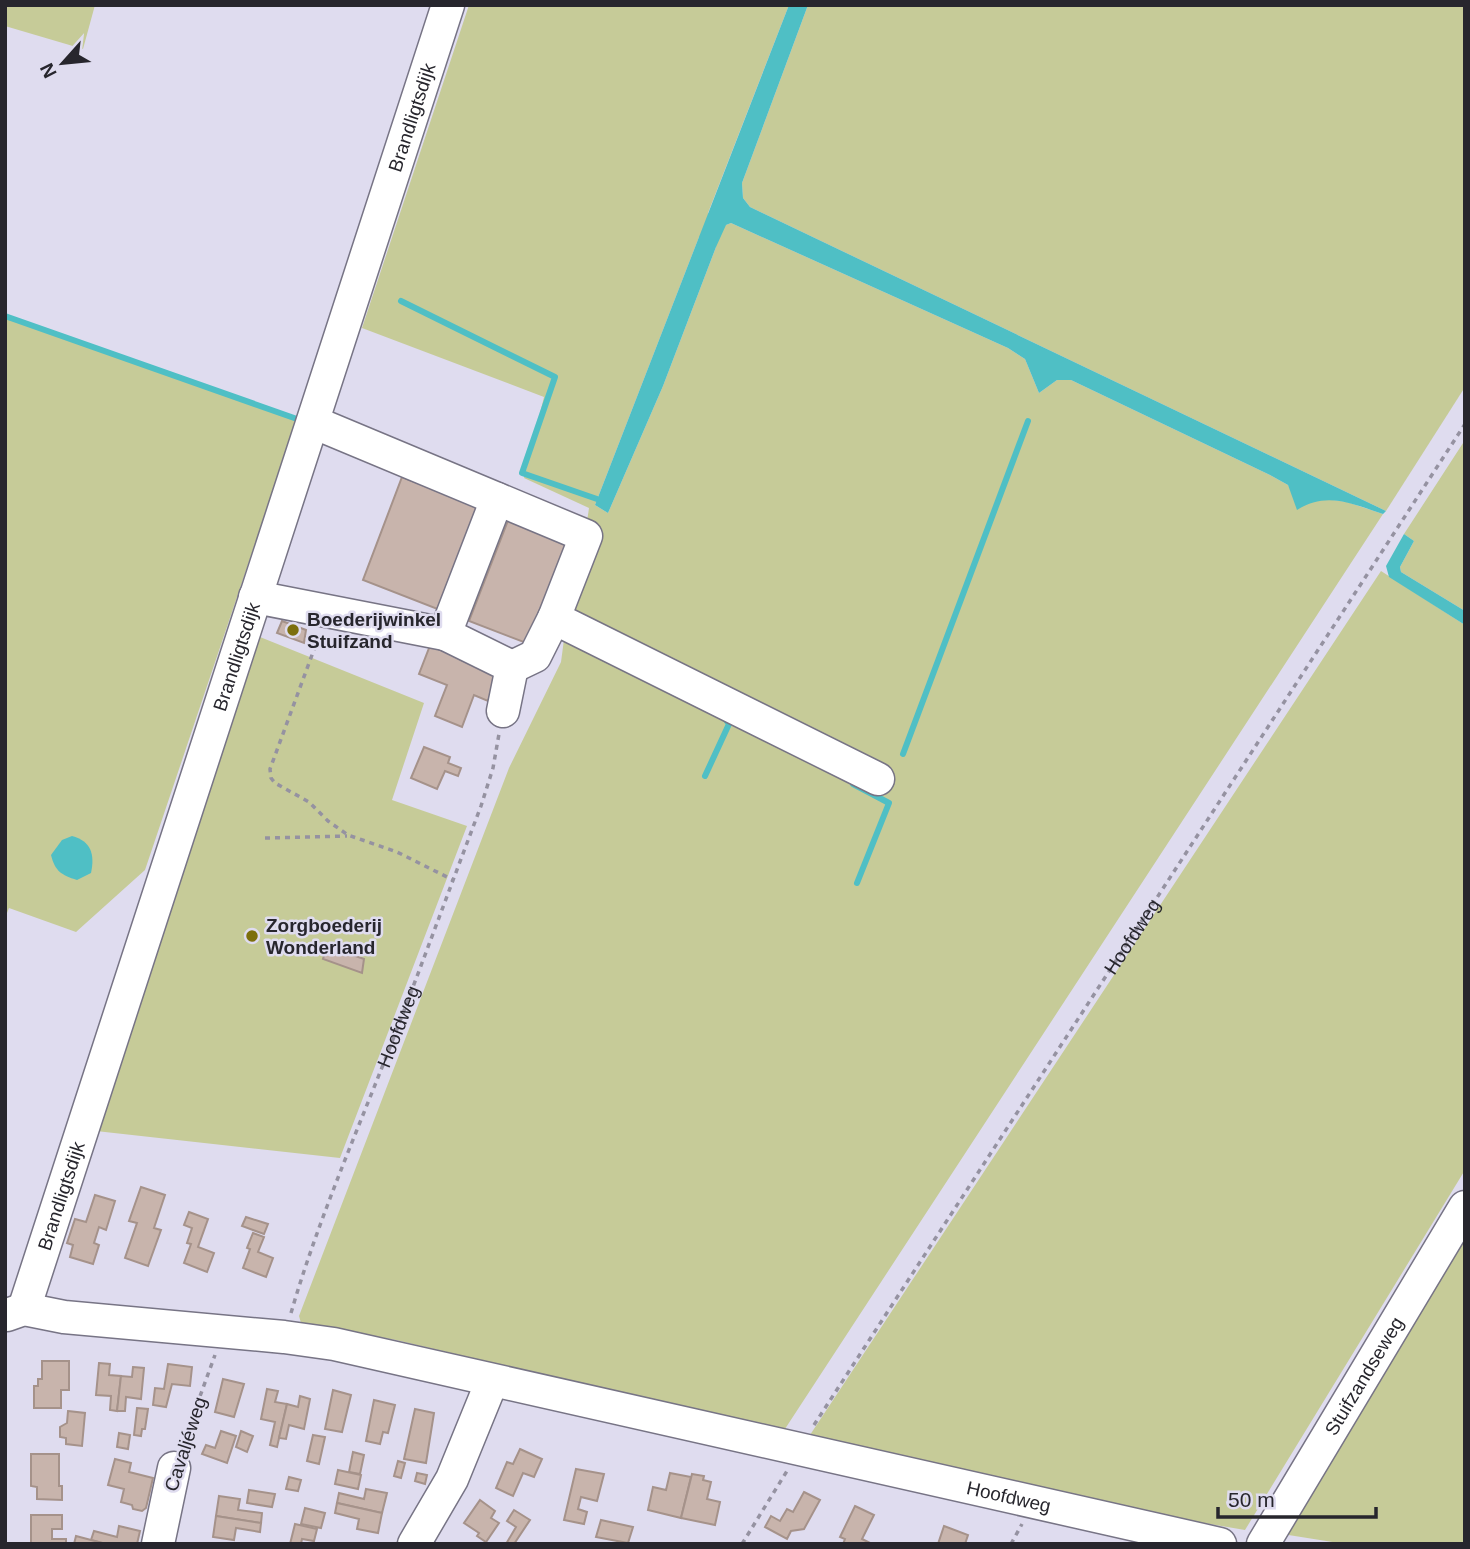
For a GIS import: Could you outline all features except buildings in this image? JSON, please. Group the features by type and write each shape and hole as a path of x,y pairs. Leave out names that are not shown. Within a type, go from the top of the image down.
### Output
{"street":[{"name":"Brandligtsdijk","path":"15,1312 313,422 448,5"},
{"path":"313,422 586,536 554,618 535,656 512,667"},
{"path":"445,634 497,499"},
{"path":"255,597 445,634 512,667"},
{"path":"554,618 878,779"},
{"path":"503,712 512,667"},
{"name":"Stuifzandseweg","path":"1263,1544 1465,1207"},
{"name":"Hoofdweg","path":"15,1312 334,1344 1220,1544"},
{"path":"414,1544 452,1479 492,1381"},
{"name":"Cavaljéweg","path":"158,1544 174,1468"}],"path":[{"name":"Hoofdweg","path":"799,1449 1465,424"},
{"path":"328,611 270,769 271,778 309,802 328,821 349,836 397,852 453,880"},
{"name":"Hoofdweg","path":"284,1337 325,1210 453,880 493,768 503,712"},
{"path":"265,838 349,836"},
{"name":"Cavaljéweg","path":"174,1468 218,1345"},
{"path":"742,1544 799,1449"},
{"path":"1011,1544 1027,1516"}],"green space":[{"path":"5,5 95,5 83,49 5,26"},
{"path":"469,5 789,5 708,213 726,225 731,223 1008,348 1025,359 1039,393 1057,380 1071,380 1270,475 1288,485 1294,496 1311,501 1326,499 1347,502 1383,514 783,1432 396,1340 301,1323 299,1316 509,768 561,662 567,617 577,590 589,508 524,478 544,397 362,328","holes":["699,237 716,247 663,386 608,513 595,505"]},
{"path":"808,5 1465,5 1465,387 1386,511 750,207 743,198 742,183"},
{"path":"5,316 297,419 145,870 76,932 9,908 5,918"},
{"path":"1465,440 1465,611 1401,572 1400,567 1414,541 1404,534"},
{"path":"1381,571 1465,625 1465,1170 1245,1530 1169,1517 1080,1495 808,1438"},
{"path":"260,637 424,703 392,800 467,826 340,1158 96,1131"},
{"path":"1465,1224 1465,1544 1345,1544 1276,1533"}],"water":[{"path":"789,5 808,5 742,183 743,198 750,207 1386,511 1383,514 1350,503 1329,500 1308,504 1297,510 1288,485 1270,475 1071,380 1057,380 1039,393 1025,359 1008,348 731,223 726,225 716,247 663,386 608,513 595,505"},
{"path":"1404,534 1414,541 1400,567 1401,572 1465,611 1465,625 1389,577 1386,566"},
{"path":"72,836 84,841 92,854 91,873 77,880 60,872 51,855 62,840"}],"waterway":[{"path":"401,301 555,377 522,473 597,499"},
{"path":"5,316 297,419"},
{"path":"903,754 1028,421"},
{"path":"705,776 729,724 723,716"},
{"path":"853,784 889,803 857,883"}],"place":[{"name":"Boederijwinkel Stuifzand","path":"293,630"},
{"name":"Zorgboederij Wonderland","path":"252,936"}]}
